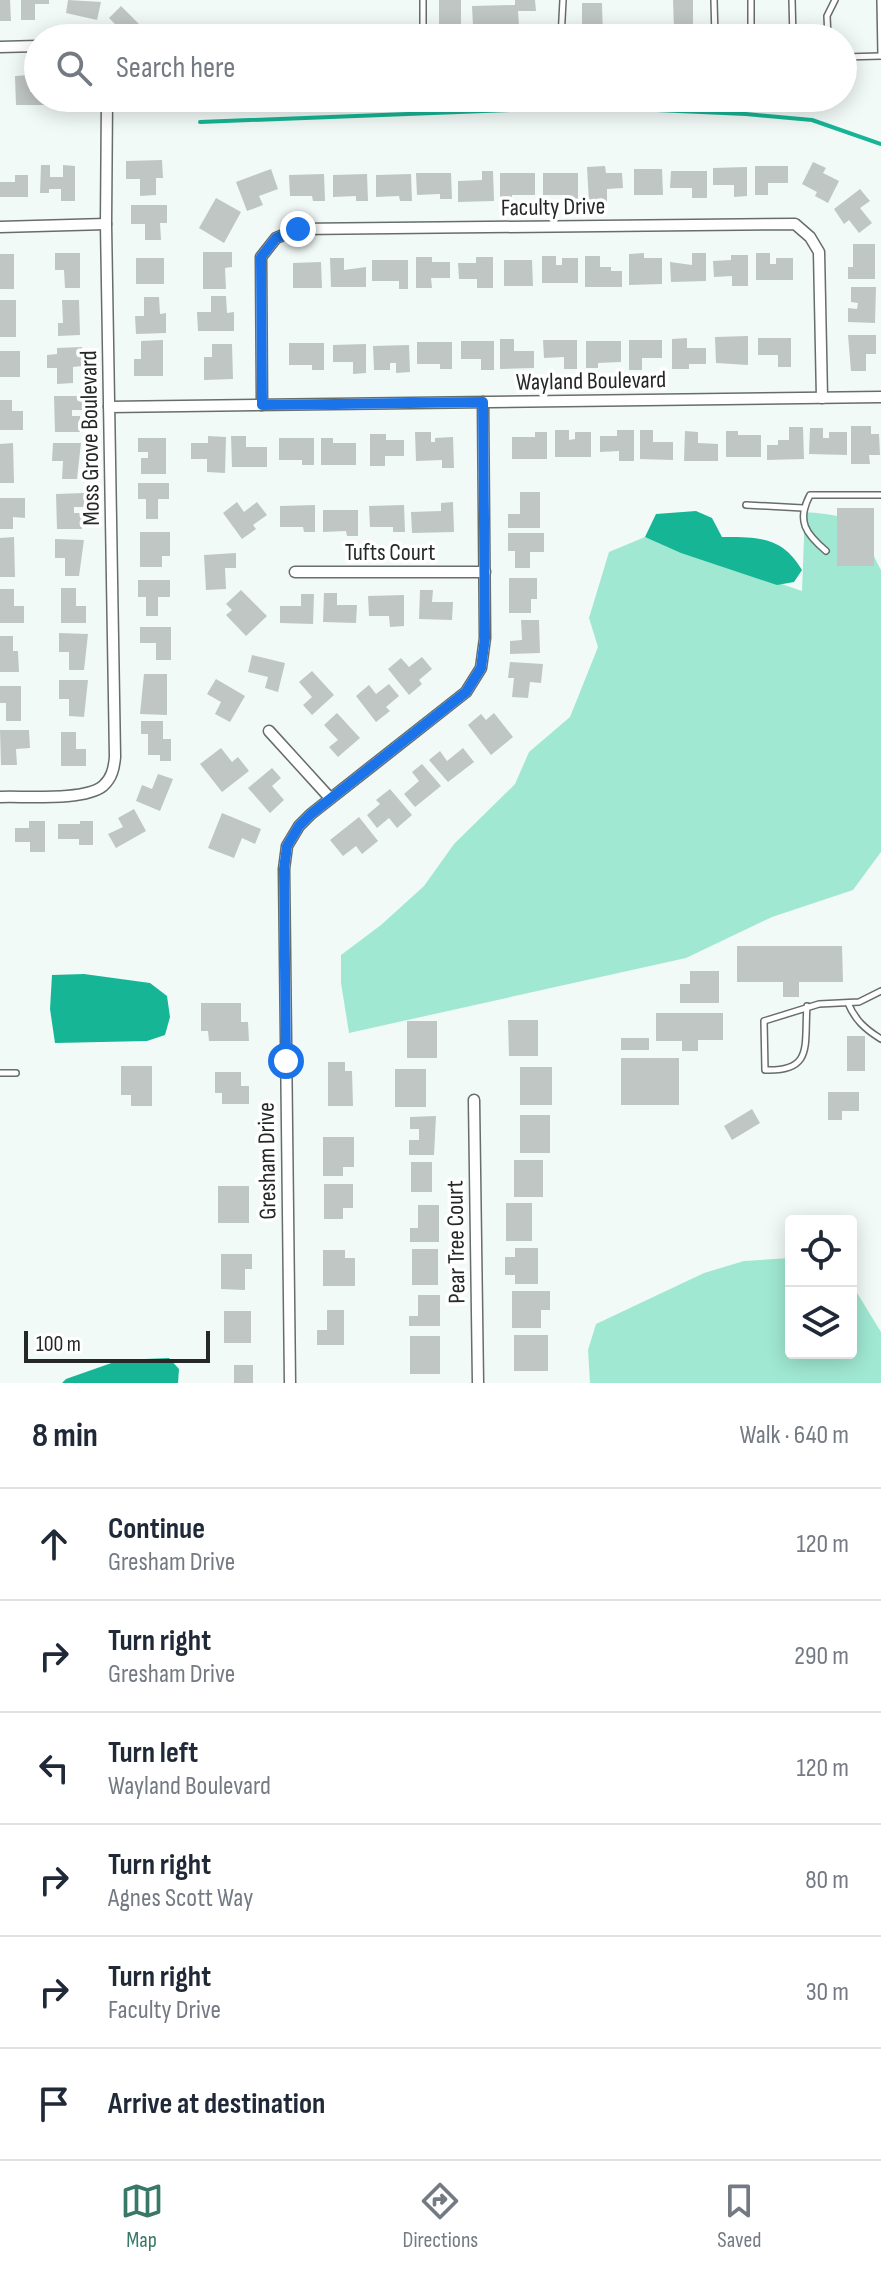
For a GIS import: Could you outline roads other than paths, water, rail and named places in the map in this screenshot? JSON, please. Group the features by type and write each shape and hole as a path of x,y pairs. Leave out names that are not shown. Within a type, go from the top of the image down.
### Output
{"street":[{"path":"0,47 24,46"},
{"name":"Moss Grove Boulevard","path":"0,797 87,794 103,786 113,773 107,112"},
{"path":"0,227 106,224"},
{"name":"Faculty Drive","path":"262,405 261,257 276,238 298,229 795,224 810,237 819,252 822,398"},
{"name":"Wayland Boulevard","path":"109,407 881,397"},
{"name":"Gresham Drive","path":"290,1383 284,869 287,846 299,826 330,798 466,692 481,668 485,638 483,402"},
{"name":"Tufts Court","path":"295,572 485,572"},
{"path":"269,731 330,798"},
{"name":"Pear Tree Court","path":"474,1100 478,1383"}],"lane":[{"path":"423,0 423,24"},
{"path":"562,24 563,0"},
{"path":"714,0 715,24"},
{"path":"751,0 751,24"},
{"path":"792,0 793,24"},
{"path":"827,24 827,16 835,0"},
{"path":"857,57 881,56 880,0"},
{"path":"826,551 808,536 803,508 810,495 881,495"},
{"path":"746,505 803,508"},
{"path":"807,1006 803,1054 798,1064 792,1068 765,1070 764,1021 807,1006 859,1002 881,991"},
{"path":"848,1003 853,1016 865,1029 881,1039"},
{"path":"0,1073 16,1073"}],"waterway":[{"path":"200,122 459,112"},
{"path":"701,112 812,120 881,144"}]}
